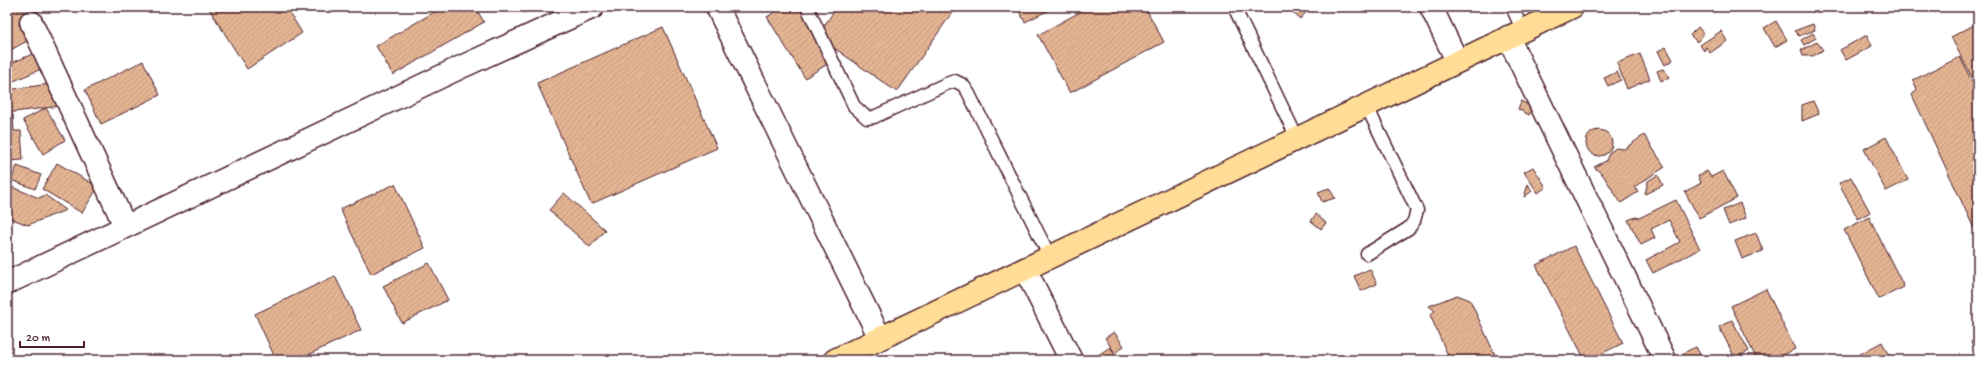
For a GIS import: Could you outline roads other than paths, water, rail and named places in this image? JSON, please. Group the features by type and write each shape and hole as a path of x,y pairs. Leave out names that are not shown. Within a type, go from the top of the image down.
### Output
{"highway":[{"path":"835,360 1572,7"}],"street":[{"path":"7,283 459,68 594,7"},
{"path":"717,7 880,338"},
{"path":"1431,7 1457,61"},
{"path":"30,22 125,226"},
{"path":"1515,34 1665,360"},
{"path":"1025,268 1072,360"}],"lane":[{"path":"808,7 854,106 866,118 874,117 946,84 955,81 963,85 968,92 1050,257"},
{"path":"1234,7 1297,138"},
{"path":"1512,7 1515,34"},
{"path":"1366,105 1417,210 1414,221 1409,228 1367,254"}]}
